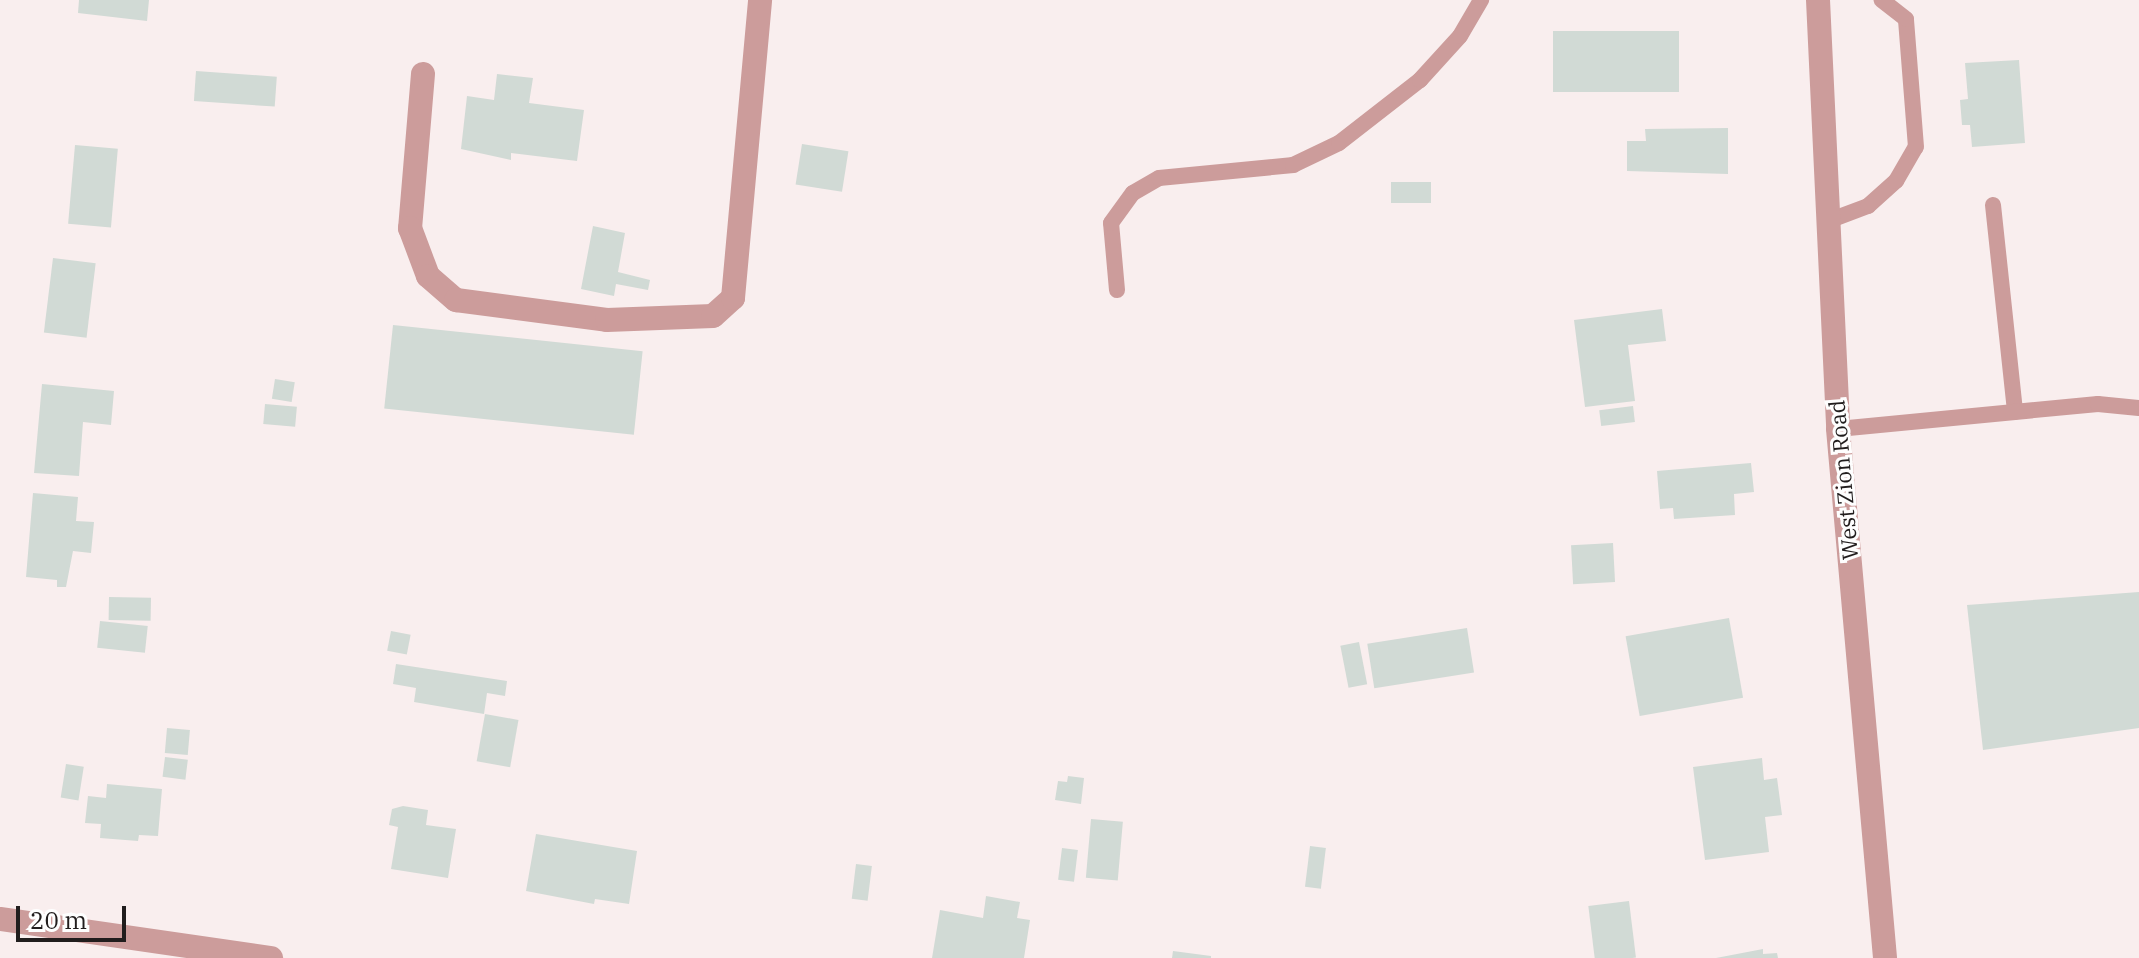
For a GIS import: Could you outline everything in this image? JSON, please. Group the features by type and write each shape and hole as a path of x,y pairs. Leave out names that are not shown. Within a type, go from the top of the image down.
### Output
{"street":[{"path":"423,74 410,228 428,276 456,300 607,320 713,316 733,298 760,0"},
{"name":"West Zion Road","path":"1818,0 1838,429 1885,958"},
{"path":"0,919 271,958"}],"lane":[{"path":"1117,290 1111,223 1133,193 1159,178 1293,165 1339,143 1420,80 1460,36 1481,0"},
{"path":"1828,221 1868,206 1896,181 1916,147 1906,19 1882,0"},
{"path":"1993,205 2015,412"},
{"path":"1838,429 2098,404 2139,408"}],"building":[{"path":"79,0 149,0 147,21 78,13"},
{"path":"1553,31 1679,31 1679,92 1553,92"},
{"path":"2019,60 2025,143 1972,147 1970,125 1962,125 1960,100 1968,99 1965,63"},
{"path":"196,71 277,77 275,107 194,101"},
{"path":"497,74 533,78 529,103 584,110 577,161 511,153 511,160 461,149 467,96 494,100"},
{"path":"1728,128 1728,174 1627,171 1627,141 1646,141 1645,129"},
{"path":"802,144 848,151 842,192 796,184"},
{"path":"75,145 118,149 111,227 68,224"},
{"path":"1391,182 1431,182 1431,203 1391,203"},
{"path":"593,226 625,233 618,272 650,280 648,290 616,284 614,296 581,289"},
{"path":"53,258 96,263 87,338 44,332"},
{"path":"1662,309 1666,341 1628,345 1635,401 1585,407 1574,320"},
{"path":"393,325 643,351 634,435 384,409"},
{"path":"275,379 295,382 292,402 272,399"},
{"path":"42,384 114,391 111,425 83,422 79,476 34,473"},
{"path":"265,404 297,407 295,427 263,424"},
{"path":"1633,406 1635,422 1601,426 1599,410"},
{"path":"1751,463 1754,492 1734,494 1735,515 1674,519 1673,508 1660,509 1657,471"},
{"path":"33,493 78,497 76,521 94,522 91,553 73,551 66,587 57,587 57,580 26,577"},
{"path":"1613,543 1615,582 1573,584 1571,545"},
{"path":"2139,592 2139,728 1983,750 1967,605"},
{"path":"109,597 151,598 151,621 109,620"},
{"path":"1729,618 1743,698 1640,716 1626,636"},
{"path":"100,621 148,626 145,653 97,648"},
{"path":"1467,628 1474,672 1374,688 1367,644"},
{"path":"391,631 411,635 407,654 387,651"},
{"path":"1359,642 1367,684 1349,688 1340,646"},
{"path":"396,664 507,681 505,696 487,693 484,714 414,702 416,688 393,684"},
{"path":"485,714 518,720 510,767 477,761"},
{"path":"167,728 190,730 188,755 165,753"},
{"path":"165,757 188,760 185,780 163,777"},
{"path":"1762,758 1764,780 1777,778 1782,815 1765,817 1769,852 1705,860 1693,767"},
{"path":"66,764 84,767 78,800 61,798"},
{"path":"1068,776 1084,778 1081,804 1055,800 1058,781 1067,782"},
{"path":"107,784 162,789 158,836 139,835 138,841 100,838 101,824 85,823 88,796 106,798"},
{"path":"403,806 428,810 426,825 456,829 448,878 391,869 398,827 389,825 392,809"},
{"path":"1091,819 1123,822 1118,881 1086,878"},
{"path":"536,834 637,851 629,904 595,899 594,904 526,891"},
{"path":"1310,846 1326,848 1321,889 1305,887"},
{"path":"1062,848 1078,850 1074,882 1058,880"},
{"path":"856,864 872,866 868,901 852,899"},
{"path":"986,896 1020,902 1017,918 1030,920 1024,958 932,958 940,910 983,918"},
{"path":"1629,901 1636,958 1595,958 1588,906"},
{"path":"1763,949 1763,954 1777,953 1778,958 1716,958"},
{"path":"1173,951 1211,956 1211,958 1172,958"}]}
